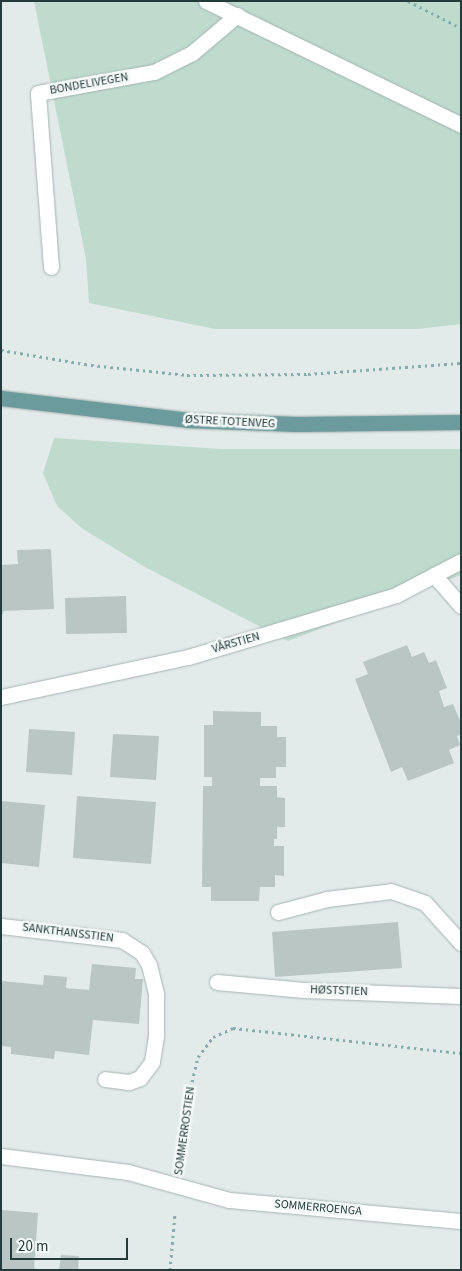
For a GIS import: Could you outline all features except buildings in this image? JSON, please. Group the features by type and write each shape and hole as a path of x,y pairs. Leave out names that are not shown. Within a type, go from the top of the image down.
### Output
{"main road":[{"name":"ØSTRE TOTENVEG","path":"1,398 187,420 298,424 461,422"}],"street":[{"path":"206,1 461,125"},
{"name":"BONDELIVEGEN","path":"51,267 38,93 154,72 192,53 237,15"},
{"name":"VÅRSTIEN","path":"1,697 188,657 396,594 461,561"},
{"path":"434,575 461,606"},
{"path":"278,912 327,899 390,891 425,903 461,943"},
{"name":"SANKTHANSSTIEN","path":"1,926 122,940 142,953 149,965 156,994 156,1036 152,1062 140,1078 129,1082 105,1079"},
{"name":"HØSTSTIEN","path":"217,982 304,990 461,996"},
{"name":"SOMMERROSTIEN","path":"1,1156 128,1172 178,1184"},
{"name":"SOMMERROENGA","path":"178,1184 229,1200 461,1221"}],"path":[{"path":"408,1 461,28"},
{"path":"1,350 92,365 187,375 308,374 461,363"},
{"name":"SOMMERROSTIEN","path":"178,1184 186,1146 186,1107 196,1066 213,1037 233,1028 461,1053"},
{"path":"170,1270 178,1184"}],"green space":[{"path":"34,1 461,1 461,324 417,329 215,329 89,303 86,259"},
{"path":"54,438 222,449 461,449 461,575 288,641 145,567 83,529 57,506 43,473"}]}
